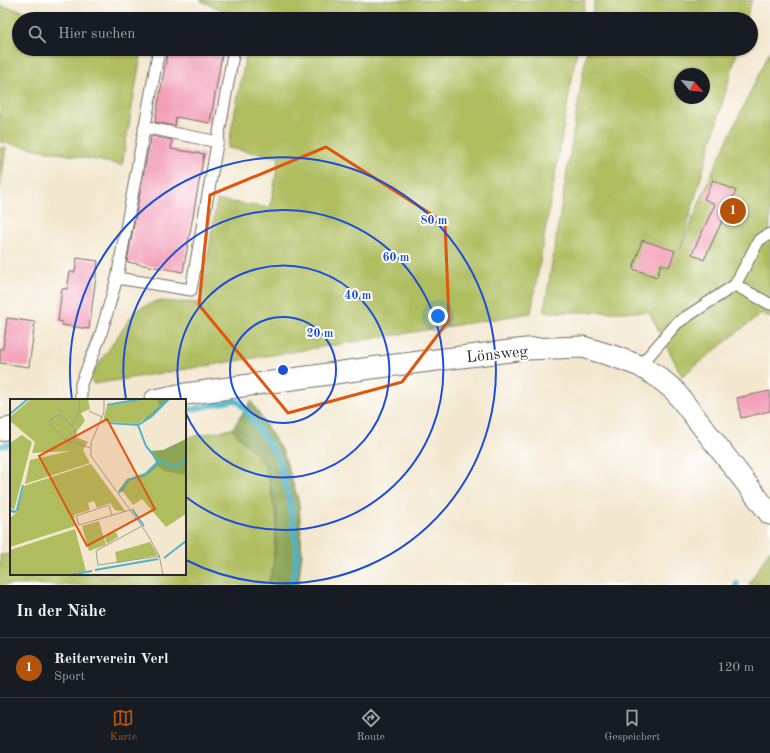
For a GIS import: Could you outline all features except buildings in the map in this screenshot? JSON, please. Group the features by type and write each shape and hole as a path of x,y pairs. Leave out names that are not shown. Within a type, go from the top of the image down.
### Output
{"street":[{"name":"Lönsweg","path":"160,399 371,368 526,349 582,347 614,356 640,366 658,377 674,390 770,514"},
{"path":"0,430 10,428"}],"lane":[{"path":"82,399 81,384 100,337 117,278 158,56"},
{"path":"117,278 191,290 233,56"},
{"path":"144,127 218,142"},
{"path":"640,366 677,323 735,285 759,240 770,234"},
{"path":"735,285 770,304"}],"highlighted area":[{"path":"326,147 445,223 449,320 402,382 288,413 199,305 210,195"}],"green space":[{"path":"200,0 585,0 583,12 225,12"},
{"path":"595,0 752,0 748,12 592,12"},
{"path":"0,6 29,12 12,12 12,56 141,56 122,165 0,142"},
{"path":"770,51 770,318 762,313 682,376 649,312 544,312 586,56 736,56 680,250 714,168"},
{"path":"246,56 576,56 531,313 94,384 89,378 136,310 157,301 200,303 217,200 270,208 279,157 228,148"},
{"path":"0,147 6,148 0,188"},
{"path":"251,401 283,452 299,502 302,554 298,585 268,585 273,569 277,517 265,464 232,429"},
{"path":"232,429 265,463 277,517 273,569 268,585 0,585 0,555 10,554 10,575 186,575 186,438"},
{"path":"770,550 770,585 748,585"}],"waterway":[{"path":"186,411 235,400 240,403 278,457 290,502 297,554 292,585"},
{"path":"0,446 10,444"}],"place":[{"name":"Reiterverein Verl","path":"733,211"}]}
